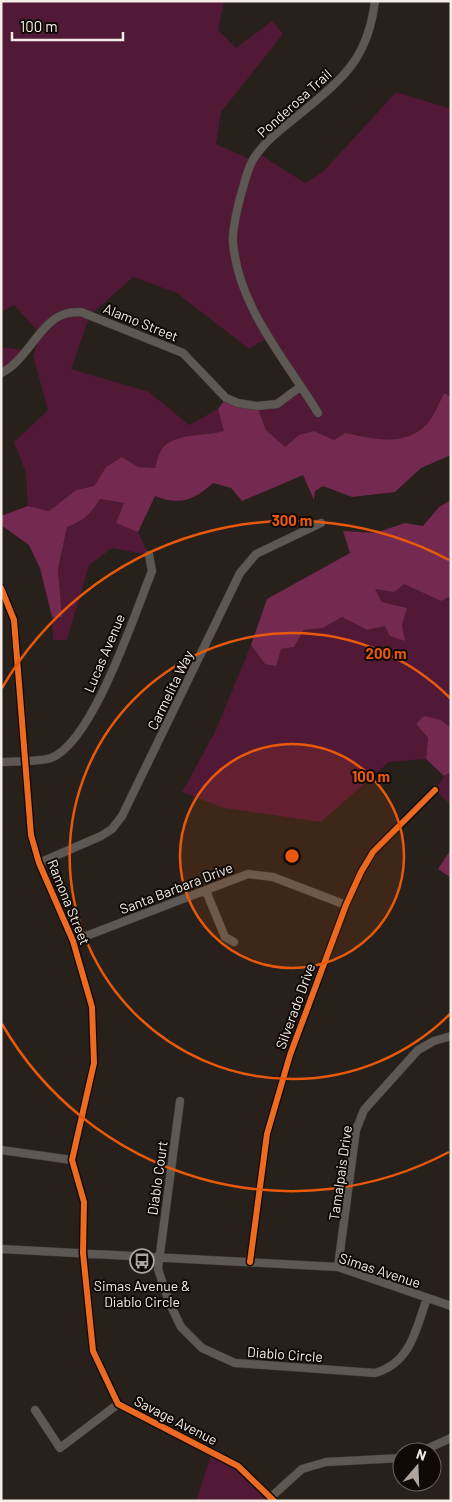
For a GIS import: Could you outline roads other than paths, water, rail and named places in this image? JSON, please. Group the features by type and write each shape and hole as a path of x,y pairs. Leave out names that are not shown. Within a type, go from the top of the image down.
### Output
{"street":[{"name":"Ponderosa Trail","path":"318,413 254,311 240,280 232,241 238,208 252,160 268,140 336,84 352,66 367,39 372,24 375,1"},
{"name":"Alamo Street","path":"1,373 26,352 46,327 64,314 81,312 183,353 226,398 238,403 257,406 277,404 300,387"},
{"name":"Carmelita Way","path":"39,863 101,836 112,829 134,793 244,568 256,554 320,523"},
{"name":"Lucas Avenue","path":"1,762 51,758 65,746 100,698 152,571 149,555"},
{"name":"Ramona Street","path":"1,588 14,620 31,835 39,863 73,941 92,1007 94,1063 72,1160 84,1202 83,1253"},
{"name":"Silverado Drive","path":"250,1262 267,1134 290,1055 346,905 373,852 435,790"},
{"name":"Santa Barbara Drive","path":"73,941 248,874 273,877 346,905"},
{"path":"206,891 225,937 234,942"},
{"name":"Tamalpais Drive","path":"338,1267 356,1130 364,1110 418,1050 434,1041 451,1036"},
{"name":"Diablo Court","path":"159,1258 180,1101"},
{"path":"1,1150 72,1160"},
{"name":"Simas Avenue","path":"1,1249 338,1267 451,1306"},
{"name":"Savage Avenue","path":"83,1253 93,1351 118,1404 238,1466 273,1499"},
{"name":"Diablo Circle","path":"159,1258 158,1269 169,1302 181,1327 202,1348 235,1363 376,1373 389,1369 403,1357 415,1332 427,1298"},
{"path":"35,1410 60,1448 118,1404"},
{"path":"273,1499 302,1469 326,1462 392,1459"}],"place":[{"name":"Simas Avenue & Diablo Circle","path":"142,1261"}]}
